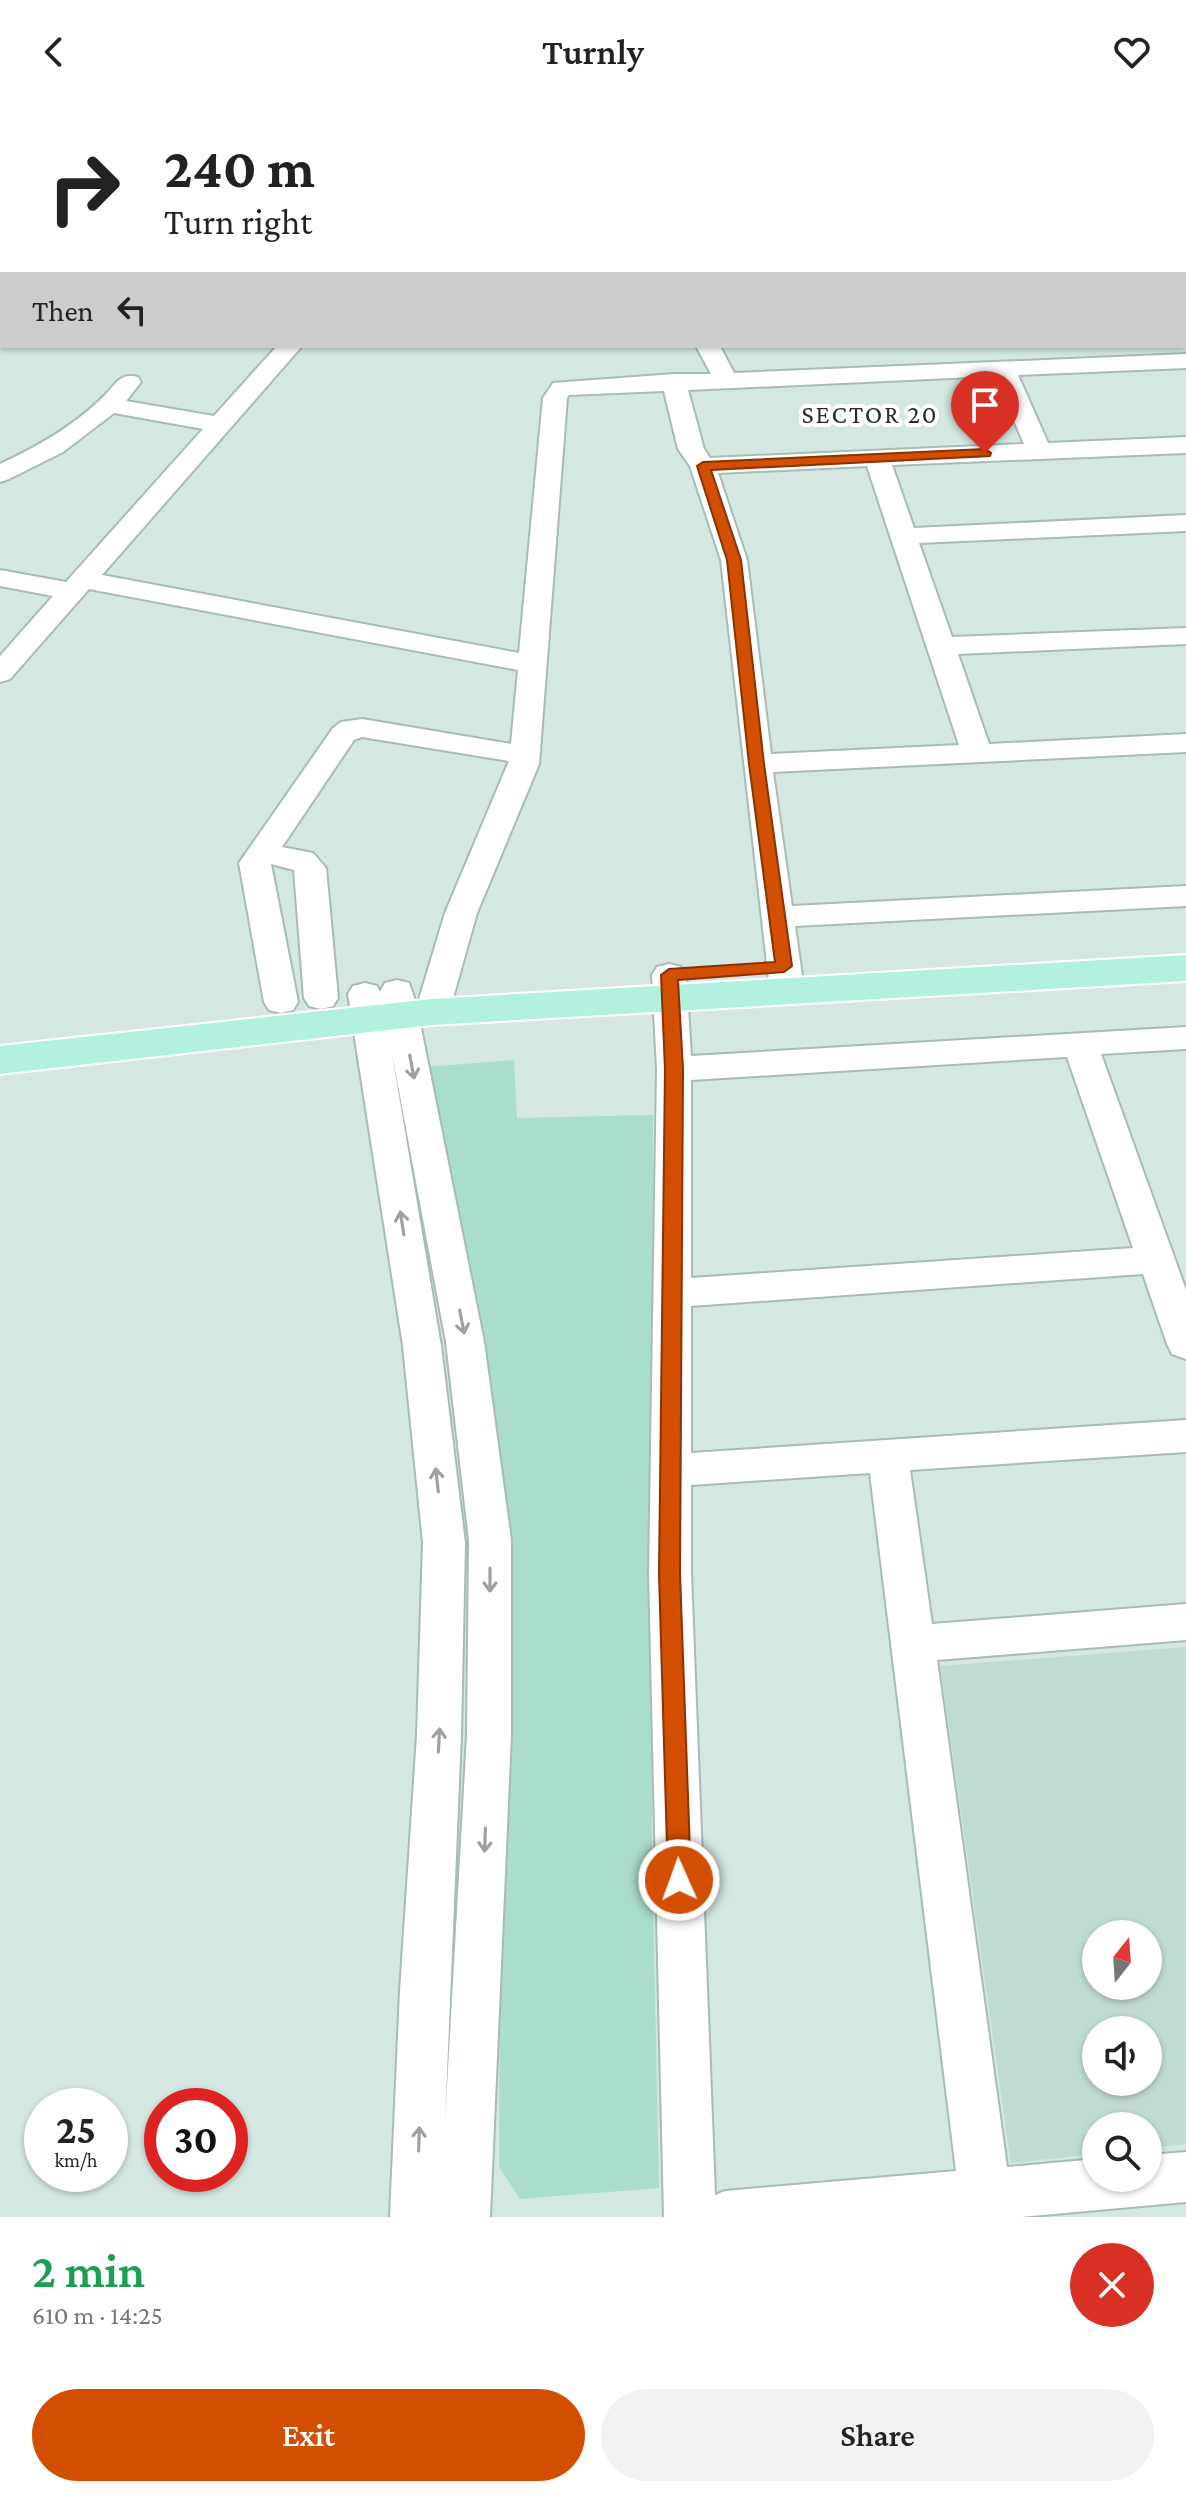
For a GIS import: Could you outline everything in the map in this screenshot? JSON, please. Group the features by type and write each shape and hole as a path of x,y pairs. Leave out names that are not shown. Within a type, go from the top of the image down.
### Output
{"main road":[{"path":"0,1060 400,1003 670,987 1186,945"},
{"path":"785,978 1186,968"},
{"path":"0,1034 321,998 400,1003"}],"street":[{"path":"0,673 288,348"},
{"path":"709,348 725,379"},
{"path":"858,348 869,374"},
{"path":"416,2217 424,1991 439,1735 444,1543 422,1346 400,1003 461,913 524,764 557,392 570,385 1003,368 1122,354 1186,361"},
{"path":"1003,368 1039,451"},
{"path":"674,381 691,449 703,466 734,560 785,978"},
{"path":"0,474 57,447 110,405 129,382"},
{"path":"110,405 221,425"},
{"path":"703,466 1185,446"},
{"path":"877,458 977,753"},
{"path":"904,536 1186,523"},
{"path":"0,578 80,586 532,664"},
{"path":"941,646 1186,636"},
{"path":"281,1002 255,867 260,852 349,729 362,728 524,755"},
{"path":"757,764 1186,743"},
{"path":"260,852 302,860 310,868 321,998"},
{"path":"777,917 1186,896"},
{"path":"670,987 674,1069 670,1589 690,2217"},
{"path":"400,1003 465,1342 490,1540 489,1735 464,2217"},
{"path":"674,1069 1186,1038"},
{"path":"1080,1044 1186,1344"},
{"path":"672,1293 1156,1260"},
{"path":"671,1470 1186,1436"},
{"path":"888,1456 985,2195"},
{"path":"911,1644 1186,1622"},
{"path":"725,2217 985,2195 1049,2203 1186,2177"}],"shaded area":[{"path":"1186,1647 1186,2144 1162,2147 1162,2112 1082,2112 1082,2155 1011,2163 940,1666"}],"green space":[{"path":"514,1060 517,1118 653,1115 652,1851 659,2188 520,2199 499,2167 502,1525 426,1067"}],"district":[{"name":"SECTOR 20","path":"870,414"}],"route":[{"path":"679,1880 670,1573 674,1069 669,975 784,966 734,560 703,466 985,453"}]}
